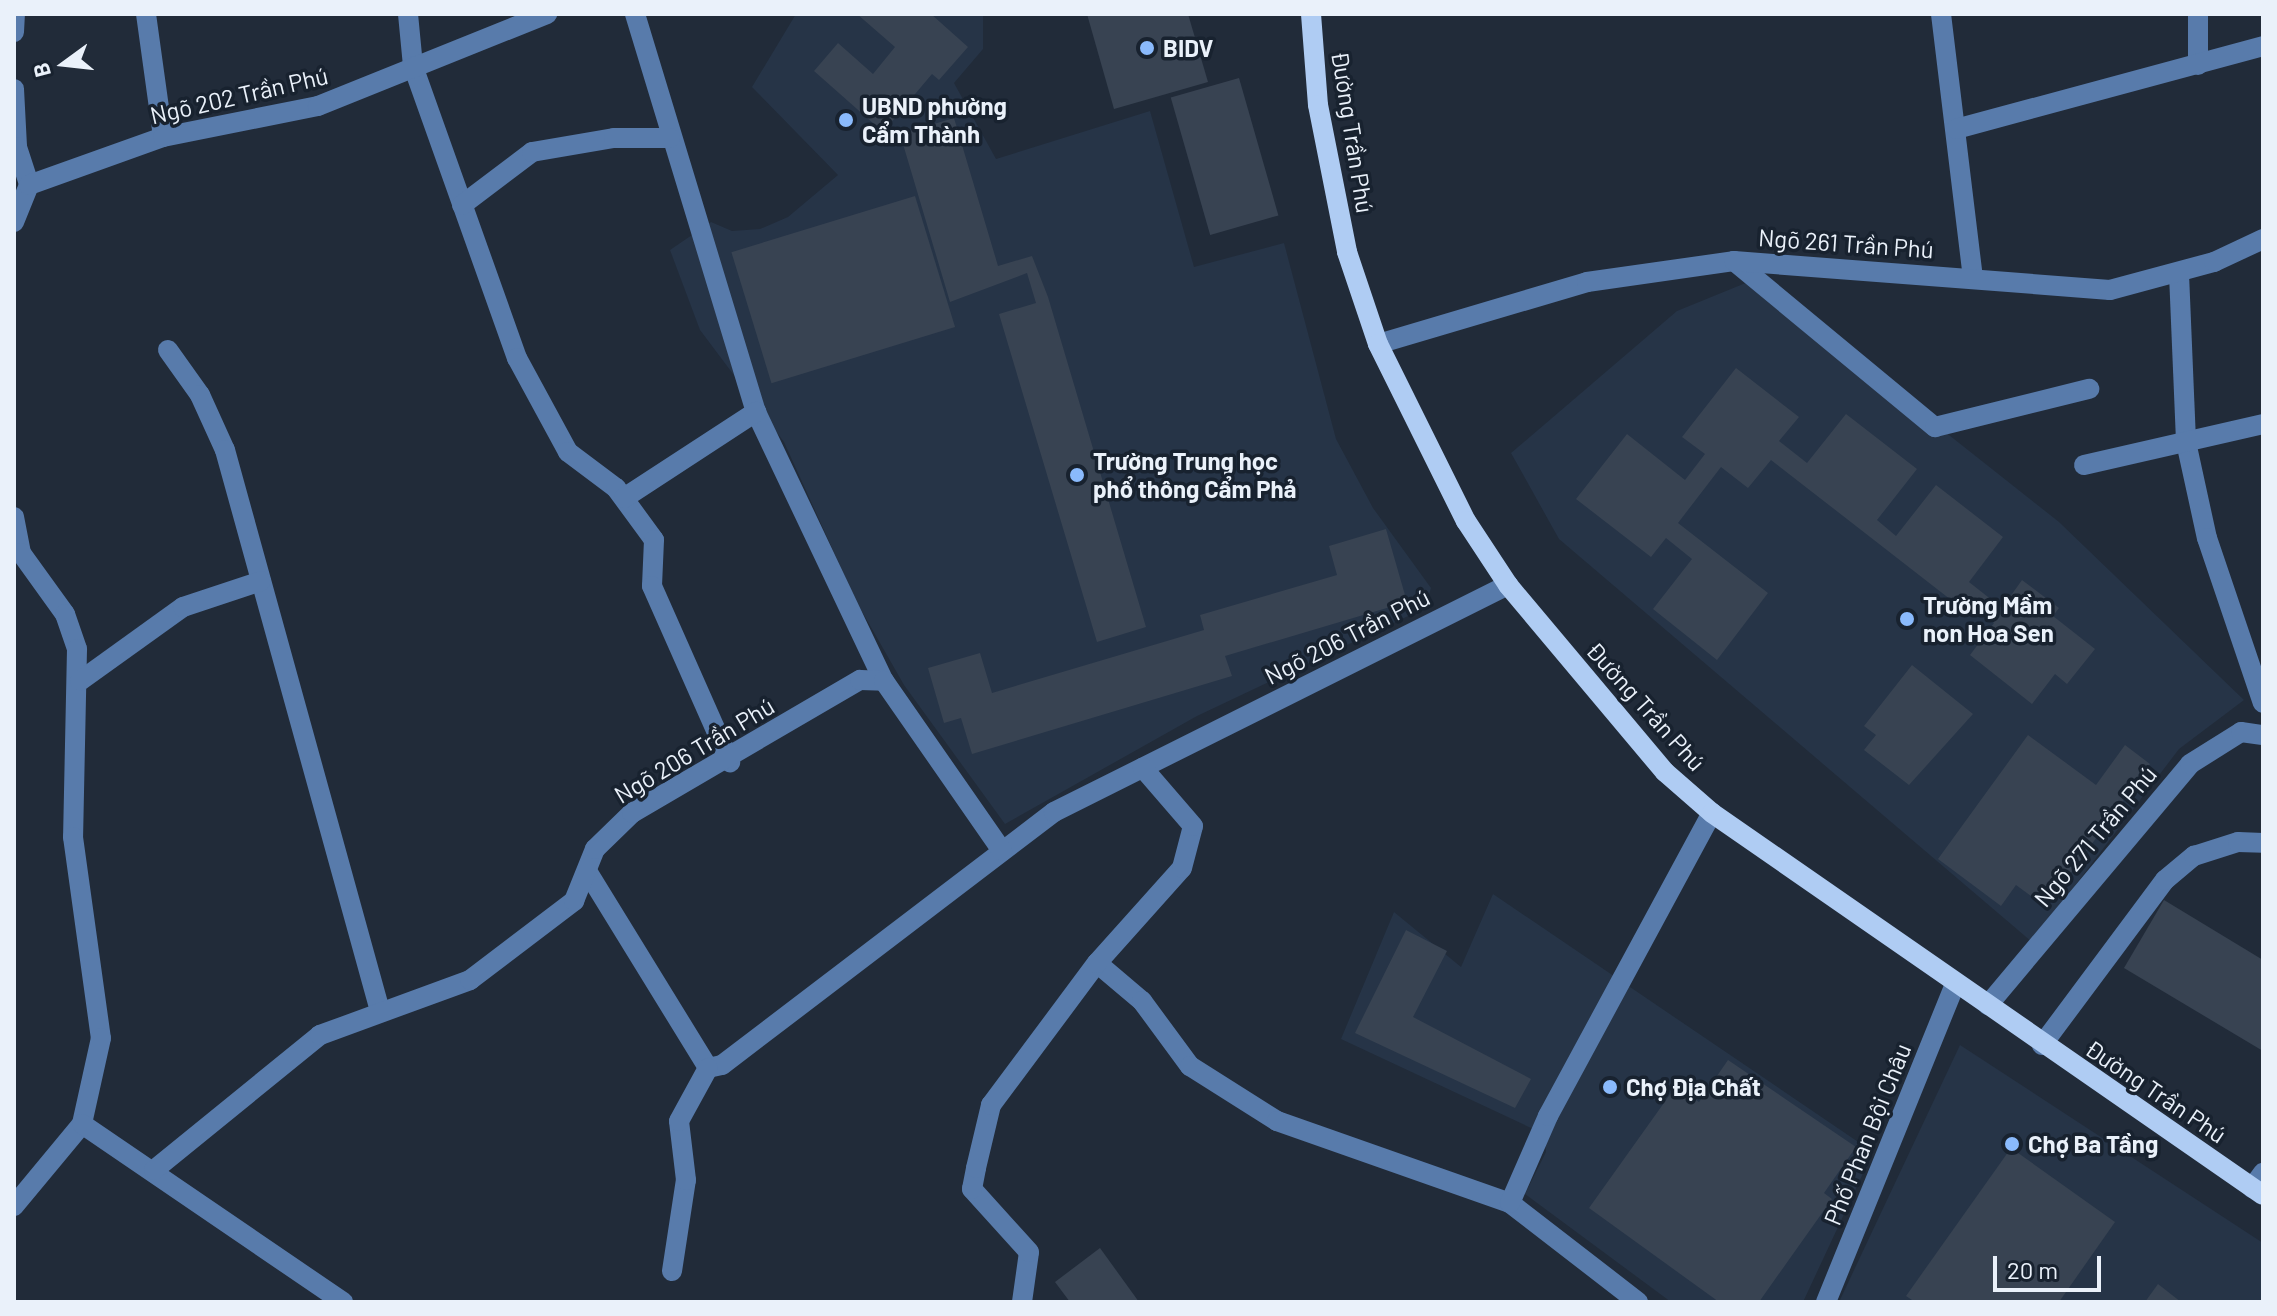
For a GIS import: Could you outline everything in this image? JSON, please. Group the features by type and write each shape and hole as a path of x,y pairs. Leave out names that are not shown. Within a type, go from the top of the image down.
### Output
{"main road":[{"name":"Đường Trần Phú","path":"1311,14 1318,105 1347,252 1378,344 1466,521 1508,585 1665,772 1712,813 2042,1045 2259,1185"}],"street":[{"path":"14,32 15,14"},
{"path":"146,14 163,137"},
{"path":"408,14 413,66 517,358 568,452 624,498 654,540 652,586 730,762"},
{"name":"Ngõ 202 Trần Phú","path":"29,185 163,137 318,106 547,14"},
{"path":"635,14 670,138 756,412 884,681 1002,851"},
{"path":"1941,14 1973,278"},
{"path":"2198,14 2198,65"},
{"path":"1956,129 2263,46"},
{"path":"14,89 17,147 29,185 14,222"},
{"path":"462,205 532,152 614,138 670,138"},
{"name":"Ngõ 261 Trần Phú","path":"1378,344 1587,282 1734,261 2110,290 2179,274 2263,239"},
{"path":"1734,261 1935,427 2089,389"},
{"path":"2179,274 2186,442 2207,538 2263,703"},
{"path":"168,350 200,395 225,450 261,581 275,609 311,779 380,1011"},
{"path":"624,498 756,412"},
{"path":"2084,465 2263,424"},
{"path":"14,517 21,553 65,614 80,681 73,837 101,1038 82,1124 14,1206"},
{"path":"80,681 183,607 261,581"},
{"name":"Ngõ 206 Trần Phú","path":"708,1068 722,1065 1054,812 1508,585"},
{"name":"Ngõ 206 Trần Phú","path":"154,1170 320,1035 470,980 574,901 595,849 632,813 730,762 860,680 884,681"},
{"name":"Ngõ 271 Trần Phú","path":"1988,1005 2190,764 2241,732 2263,735"},
{"path":"1022,1302 1032,1267 1029,1252 972,1189 976,1168 991,1105 1097,963 1182,868 1193,826 1143,768"},
{"path":"1510,1203 1548,1116 1712,813"},
{"path":"2042,1045 2165,880 2194,856 2238,842 2263,843"},
{"path":"587,871 708,1068 679,1121 686,1180 672,1271"},
{"path":"1097,963 1142,1001 1190,1066 1277,1121 1510,1203 1638,1302"},
{"name":"Phố Phan Bội Châu","path":"1826,1302 1955,985"},
{"path":"82,1124 154,1170 343,1302"}],"shaded area":[{"name":"Trường Trung học phổ thông Cẩm Phả","path":"796,14 983,14 983,49 954,83 996,159 1150,111 1194,267 1284,243 1336,439 1373,508 1431,588 1425,608 1197,716 1005,824 904,685 856,601 784,442 700,330 670,250 711,222 732,231 760,229 788,217 838,175 752,87"},
{"name":"Trường Mầm non Hoa Sen","path":"1753,280 2059,522 2244,700 2179,749 2032,942 1559,539 1511,453 1677,311"},
{"name":"Chợ Địa Chất","path":"1493,894 1873,1152 1803,1302 1671,1302 1525,1194 1546,1152 1544,1134 1341,1039 1394,912 1461,967"},
{"name":"Chợ Ba Tầng","path":"1960,1045 2263,1243 2263,1302 1839,1302"}],"building":[{"path":"857,14 931,14 968,47 939,80 932,74 883,132 814,71 838,43 873,74 895,47"},
{"name":"BIDV","path":"1087,14 1188,14 1208,82 1114,109"},
{"path":"1239,78 1278,215 1210,235 1171,98"},
{"path":"954,118 998,266 1032,256 1048,297 1146,627 1097,642 999,314 1036,303 1027,273 950,302 900,134"},
{"path":"915,196 955,327 771,383 731,252"},
{"path":"1736,368 1799,417 1779,441 1807,463 1846,414 1917,469 1877,520 1896,536 1936,485 2003,537 1969,582 2002,608 2022,580 2059,608 2053,616 2095,649 2067,684 2055,674 2032,704 1970,655 1994,623 1960,596 1955,603 1771,460 1748,488 1721,467 1678,523 1768,593 1717,660 1653,609 1692,559 1666,538 1651,557 1576,499 1627,434 1685,480 1705,454 1682,437"},
{"path":"1386,529 1407,602 1225,656 1232,676 972,754 961,718 944,723 928,668 980,653 992,693 1204,630 1200,615 1337,575 1329,546"},
{"path":"1912,665 1973,714 1909,785 1864,750 1876,735 1864,726"},
{"path":"2028,735 2096,785 2125,745 2150,764 2046,907 2016,885 2001,906 1938,859"},
{"path":"2164,900 2263,960 2263,1051 2124,968"},
{"path":"1406,930 1447,951 1413,1017 1531,1079 1515,1108 1355,1033"},
{"path":"1728,1060 1856,1147 1824,1193 1832,1199 1759,1302 1719,1302 1589,1208 1676,1086 1699,1102"},
{"path":"2011,1148 2115,1222 2059,1302 1915,1302 1906,1296"},
{"path":"1100,1248 1139,1302 1070,1302 1055,1282"},
{"path":"2158,1284 2181,1302 2145,1302"}],"place":[{"name":"BIDV","path":"1147,48"},
{"name":"UBND phường Cẩm Thành","path":"846,120"},
{"name":"Trường Trung học phổ thông Cẩm Phả","path":"1077,475"},
{"name":"Trường Mầm non Hoa Sen","path":"1907,619"},
{"name":"Chợ Địa Chất","path":"1610,1087"},
{"name":"Chợ Ba Tầng","path":"2012,1144"}]}
